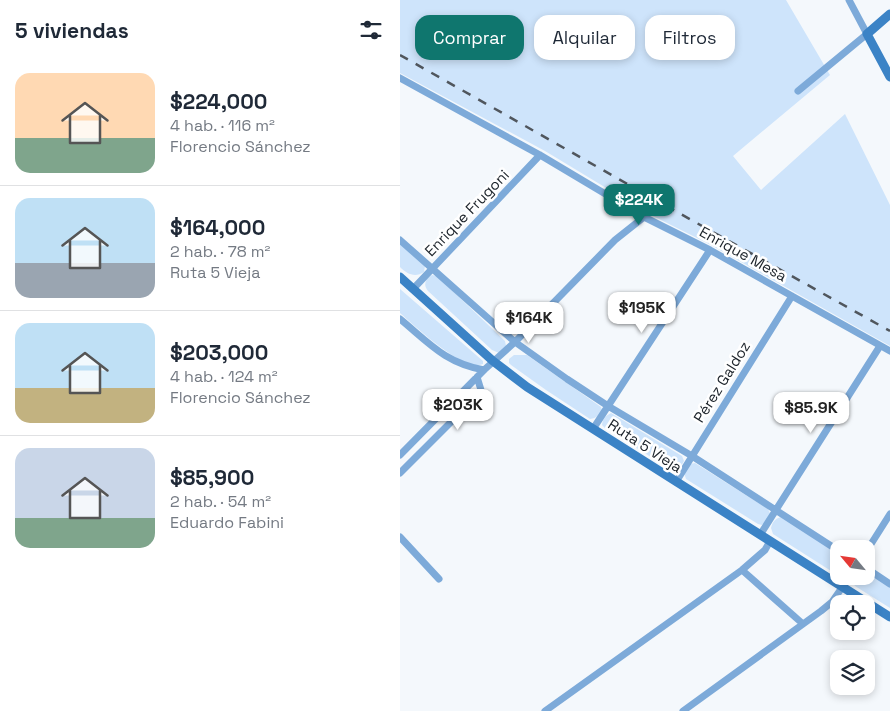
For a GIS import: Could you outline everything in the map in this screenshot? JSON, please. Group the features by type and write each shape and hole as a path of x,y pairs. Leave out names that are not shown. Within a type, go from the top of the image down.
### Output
{"street":[{"path":"849,0 890,77"},
{"path":"798,91 890,14"},
{"name":"Enrique Mesa","path":"400,78 540,155 644,217 710,250 890,351"},
{"name":"Enrique Frugoni","path":"413,289 540,155"},
{"path":"400,455 615,240 644,217"},
{"name":"Ruta 5 Vieja","path":"400,240 515,342 567,379 692,456 830,545"},
{"path":"593,429 710,250"},
{"name":"Ruta 5 Vieja","path":"400,277 494,361 527,387 890,617"},
{"name":"Pérez Galdoz","path":"676,482 792,296"},
{"path":"400,319 449,358 472,368 484,370"},
{"path":"760,535 880,346"},
{"path":"400,473 475,398 481,390 477,377"},
{"path":"874,540 890,514"},
{"path":"400,537 438,579"},
{"path":"546,711 742,570 764,550 770,541"},
{"path":"742,570 803,624"},
{"path":"875,574 890,584"},
{"path":"683,711 832,602 843,587"}],"shaded area":[{"path":"400,0 786,0 830,75 733,156 761,190 845,114 890,205 890,346 711,245 651,215 545,151 400,73"},
{"path":"400,244 425,266 424,272 417,275 411,274 405,272 400,267"},
{"path":"432,275 437,276 505,341 506,346 499,353 492,350 428,291 426,282"},
{"path":"400,289 483,361 483,364 475,365 464,362 452,355 400,313"},
{"path":"514,355 527,355 601,407 602,410 599,415 590,419 546,390 509,363 509,359"},
{"path":"611,413 682,456 684,461 680,468 673,471 605,428 602,425 603,421"},
{"path":"695,463 768,509 770,513 765,522 762,525 758,524 686,479 684,473 690,464"},
{"path":"781,517 830,548 830,570 773,534 771,528 776,520"},
{"path":"875,577 890,586 890,608 875,599 875,595 869,595 855,586 875,585"}],"railway":[{"path":"400,55 890,331"}]}
